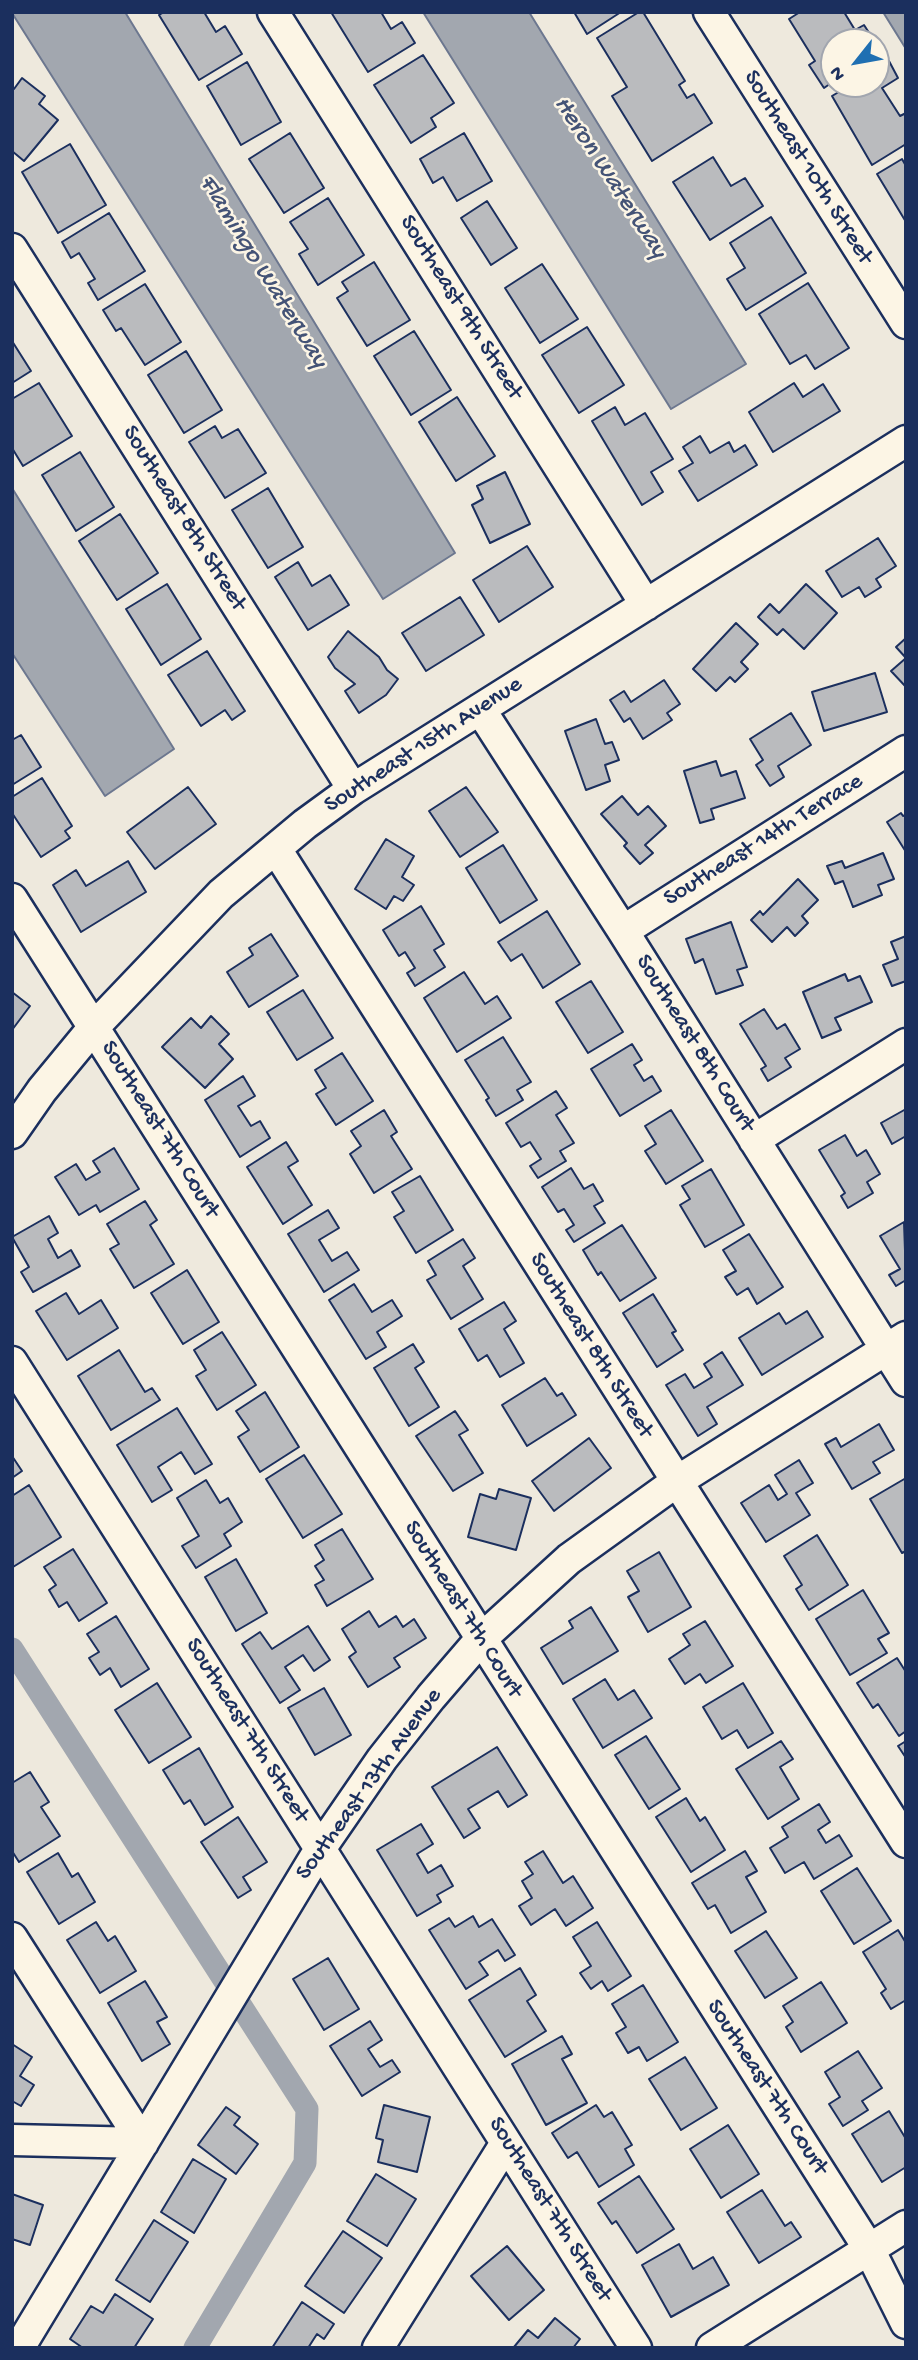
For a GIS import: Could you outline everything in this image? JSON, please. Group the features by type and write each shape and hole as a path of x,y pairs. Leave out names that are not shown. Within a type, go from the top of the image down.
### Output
{"street":[{"name":"Southeast 9th Street","path":"273,12 646,605"},
{"name":"Southeast 10th Street","path":"709,12 906,323"},
{"name":"Southeast 8th Street","path":"12,249 353,789"},
{"name":"Southeast 15th Avenue","path":"12,1133 42,1090 94,1027 221,894 305,824 353,789 906,441"},
{"name":"Southeast 8th Court","path":"480,709 754,1140 896,1343 906,1381"},
{"name":"Southeast 14th Terrace","path":"622,930 906,751"},
{"name":"Southeast 8th Street","path":"276,849 906,1842"},
{"name":"Southeast 7th Court","path":"12,899 869,2249 906,2323"},
{"path":"754,1140 906,1044"},
{"name":"Southeast 13th Avenue","path":"19,2348 320,1849 383,1759 480,1640 569,1559 676,1482 896,1343"},
{"name":"Southeast 7th Street","path":"12,1362 636,2348"},
{"path":"12,1938 143,2143"},
{"path":"12,2140 143,2143"},
{"path":"378,2348 506,2143"},
{"path":"712,2348 906,2226"}],"water":[{"name":"Flamingo Waterway","path":"125,12 455,553 383,599 12,13"},
{"name":"Heron Waterway","path":"423,12 529,12 746,364 671,409"},
{"path":"883,12 906,12 906,49"},
{"path":"12,488 174,749 105,796 12,653"}],"building":[{"path":"164,12 204,12 216,32 225,26 242,54 199,80 159,15"},
{"path":"331,12 381,12 391,29 402,22 415,43 368,72"},
{"path":"574,12 621,12 587,34"},
{"path":"643,12 685,81 679,85 687,98 694,94 712,123 652,161 612,96 627,87 597,38"},
{"path":"800,12 844,12 854,28 820,28 820,82 809,65 815,61 789,19"},
{"path":"423,55 454,103 431,118 436,127 411,143 374,85"},
{"path":"247,62 281,122 241,145 207,86"},
{"path":"890,63 898,78 890,83"},
{"path":"22,78 45,96 39,104 58,120 24,161 12,151 12,88 14,89"},
{"path":"833,98 888,98 900,116 906,113 906,144 872,165"},
{"path":"290,133 324,188 284,213 249,159"},
{"path":"464,133 492,181 457,201 443,177 433,183 420,159"},
{"path":"70,144 106,205 58,233 22,172"},
{"path":"713,157 731,186 745,178 763,206 710,240 673,182"},
{"path":"902,159 906,166 906,222 877,174"},
{"path":"328,198 364,255 318,285 299,254 308,249 290,222"},
{"path":"487,201 517,248 491,265 461,218"},
{"path":"109,213 145,271 98,300 88,283 95,279 79,253 71,258 62,242"},
{"path":"771,217 806,273 746,310 727,279 745,268 730,243"},
{"path":"374,262 410,320 367,346 337,298 348,291 342,282"},
{"path":"542,264 578,319 540,343 505,288"},
{"path":"808,283 849,348 815,369 806,355 790,364 759,314"},
{"path":"145,284 181,342 145,365 121,328 116,331 103,310"},
{"path":"587,327 624,385 579,413 542,355"},
{"path":"414,331 451,390 411,415 374,356"},
{"path":"12,341 31,371 12,383"},
{"path":"186,351 222,410 184,433 148,375"},
{"path":"39,383 72,436 23,466 12,448 12,399"},
{"path":"794,383 803,397 823,384 840,411 773,452 749,412"},
{"path":"457,397 495,456 456,481 419,422"},
{"path":"615,407 625,425 645,413 673,459 651,472 663,492 642,505 592,421"},
{"path":"215,426 222,438 238,429 266,473 225,498 189,442"},
{"path":"700,436 710,453 729,442 734,452 745,445 757,465 698,501 679,471 693,463 683,447"},
{"path":"80,452 114,507 76,531 42,475"},
{"path":"505,472 530,524 490,543 472,505 483,499 477,486"},
{"path":"268,488 303,547 268,568 232,510"},
{"path":"120,514 158,573 117,600 79,541"},
{"path":"878,538 896,566 876,579 881,587 865,597 859,587 842,597 826,571"},
{"path":"527,546 553,587 499,622 473,580"},
{"path":"298,562 312,586 330,575 349,605 308,630 275,577"},
{"path":"167,584 201,639 161,665 126,609"},
{"path":"806,584 837,613 804,649 783,629 777,635 758,617 770,604 779,613"},
{"path":"460,597 484,635 426,671 402,633"},
{"path":"736,623 758,644 741,662 748,669 735,682 730,677 716,691 693,669"},
{"path":"348,631 379,657 387,670 398,679 386,695 359,713 345,691 355,684 335,668 328,657"},
{"path":"906,638 906,658 896,647"},
{"path":"207,651 245,711 232,720 225,710 201,726 168,675"},
{"path":"906,658 906,687 891,671"},
{"path":"875,673 887,712 824,731 812,692"},
{"path":"664,680 680,704 667,713 672,720 643,739 630,718 624,722 610,700 624,691 631,702"},
{"path":"791,713 811,745 778,766 784,777 770,786 756,765 763,760 750,739"},
{"path":"596,719 605,744 612,742 619,760 605,765 610,781 586,790 565,731"},
{"path":"21,735 41,767 12,785 12,740"},
{"path":"716,761 721,776 736,771 745,798 711,809 714,819 700,823 684,771"},
{"path":"42,778 72,826 65,831 70,838 41,857 12,813 12,797"},
{"path":"188,787 216,824 155,869 127,832"},
{"path":"466,787 498,832 460,857 429,811"},
{"path":"622,796 638,815 648,806 666,826 645,845 653,853 640,864 624,846 627,843 601,814"},
{"path":"901,813 906,815 906,852 887,822"},
{"path":"386,839 414,856 402,877 414,885 403,901 394,896 386,909 355,889"},
{"path":"503,845 537,900 500,923 466,868"},
{"path":"883,853 894,879 878,885 882,895 853,907 843,881 835,884 827,866 842,861 845,868"},
{"path":"128,861 146,892 81,932 53,885 76,870 86,886"},
{"path":"798,879 818,900 802,916 808,923 795,936 787,927 772,942 751,920 760,911 763,915"},
{"path":"421,906 444,944 434,950 445,967 415,986 407,973 415,968 405,952 399,956 383,930"},
{"path":"547,911 580,964 543,988 522,954 511,961 498,942"},
{"path":"731,922 747,967 737,970 743,985 716,994 703,959 695,963 686,939"},
{"path":"271,934 298,976 249,1007 227,972 253,955 249,948"},
{"path":"906,936 906,981 892,986 883,965 898,959 891,942"},
{"path":"464,972 485,1004 497,996 511,1018 457,1052 424,998"},
{"path":"845,974 848,981 860,976 872,1002 835,1018 841,1030 822,1038 803,992"},
{"path":"591,981 623,1032 588,1053 556,1002"},
{"path":"303,990 333,1038 297,1060 267,1012"},
{"path":"12,992 30,1006 12,1030"},
{"path":"764,1009 777,1029 785,1024 800,1049 785,1058 791,1067 768,1081 761,1069 766,1066 740,1024"},
{"path":"211,1016 229,1034 219,1044 233,1059 205,1088 162,1047 191,1018 201,1028"},
{"path":"503,1037 531,1082 517,1090 523,1100 496,1116 486,1100 489,1098 465,1060"},
{"path":"632,1044 642,1060 634,1065 644,1081 652,1076 661,1091 620,1116 591,1069"},
{"path":"342,1053 373,1101 336,1125 316,1094 326,1088 315,1070"},
{"path":"243,1076 255,1096 238,1106 251,1126 260,1121 270,1138 240,1157 205,1100"},
{"path":"556,1091 567,1108 556,1115 574,1143 560,1151 566,1161 538,1178 530,1166 541,1159 530,1142 521,1147 506,1123"},
{"path":"906,1109 906,1136 892,1144 881,1123"},
{"path":"384,1110 397,1132 391,1136 412,1169 374,1193 350,1154 361,1146 351,1131"},
{"path":"671,1110 703,1161 666,1184 645,1151 656,1144 645,1126"},
{"path":"845,1135 857,1156 866,1150 880,1174 867,1182 873,1193 848,1208 841,1196 845,1193 819,1150"},
{"path":"286,1142 298,1161 288,1167 312,1205 283,1224 247,1167"},
{"path":"114,1148 139,1189 100,1212 96,1205 79,1215 55,1177 76,1164 86,1180 100,1172 93,1161"},
{"path":"571,1168 584,1189 593,1184 603,1201 594,1206 605,1223 574,1242 566,1230 574,1225 564,1209 558,1212 542,1187"},
{"path":"711,1169 744,1225 705,1247 680,1205 690,1199 682,1186"},
{"path":"420,1176 453,1230 416,1253 394,1217 404,1211 392,1192"},
{"path":"145,1201 157,1220 150,1225 174,1264 134,1288 110,1249 119,1244 107,1224"},
{"path":"328,1210 339,1228 319,1240 332,1261 347,1252 359,1270 324,1292 288,1234"},
{"path":"49,1216 58,1233 48,1239 58,1258 71,1250 80,1266 33,1292 21,1272 29,1267 12,1237"},
{"path":"904,1222 906,1280 896,1286 889,1275 900,1269 880,1236"},
{"path":"622,1225 656,1278 620,1301 601,1272 598,1275 583,1250"},
{"path":"749,1234 783,1287 757,1304 748,1288 737,1295 725,1277 736,1271 723,1250"},
{"path":"463,1239 475,1258 463,1266 483,1299 451,1319 427,1280 436,1275 428,1261"},
{"path":"187,1270 219,1322 183,1344 151,1293"},
{"path":"354,1284 372,1312 392,1300 402,1316 377,1332 386,1347 366,1359 329,1300"},
{"path":"66,1293 79,1314 101,1300 118,1328 67,1360 36,1311"},
{"path":"653,1294 676,1331 672,1333 683,1350 657,1367 623,1313"},
{"path":"504,1302 516,1321 504,1329 524,1363 500,1377 487,1355 478,1361 459,1329"},
{"path":"807,1311 823,1337 762,1375 739,1338 779,1313 786,1324"},
{"path":"222,1332 256,1385 217,1410 196,1376 206,1370 194,1350"},
{"path":"413,1344 424,1362 415,1368 439,1407 409,1426 374,1368"},
{"path":"119,1350 145,1392 152,1388 160,1400 111,1430 78,1376"},
{"path":"722,1352 743,1385 707,1407 717,1424 698,1436 666,1385 685,1374 694,1388 712,1377 704,1364"},
{"path":"545,1378 557,1396 562,1393 576,1415 527,1446 502,1405"},
{"path":"265,1392 299,1447 260,1472 238,1437 249,1430 236,1411"},
{"path":"177,1408 212,1464 195,1474 181,1452 158,1467 172,1490 152,1502 117,1445"},
{"path":"455,1411 468,1430 459,1435 483,1473 453,1491 416,1436"},
{"path":"879,1424 894,1450 873,1462 880,1473 852,1489 825,1444 836,1438 841,1447"},
{"path":"589,1438 611,1468 554,1511 532,1481"},
{"path":"304,1455 342,1514 303,1538 266,1479"},
{"path":"12,1456 22,1471 12,1478"},
{"path":"799,1460 813,1483 796,1493 810,1515 766,1542 741,1503 769,1485 778,1500 787,1494 775,1475"},
{"path":"906,1478 906,1551 902,1553 870,1499"},
{"path":"206,1480 220,1503 228,1498 242,1522 224,1534 231,1546 196,1568 182,1546 199,1536 177,1498"},
{"path":"29,1485 61,1537 13,1567 12,1496"},
{"path":"499,1489 531,1498 516,1550 468,1537 480,1494 496,1499"},
{"path":"342,1529 373,1579 327,1606 315,1585 324,1580 315,1566 324,1560 315,1545"},
{"path":"817,1535 848,1585 809,1610 796,1589 802,1585 784,1556"},
{"path":"73,1549 107,1603 79,1621 67,1602 59,1607 49,1590 56,1585 44,1567"},
{"path":"659,1552 691,1607 648,1632 628,1597 639,1591 627,1571"},
{"path":"236,1559 267,1613 236,1631 205,1577"},
{"path":"863,1590 889,1633 878,1639 887,1653 850,1675 816,1619"},
{"path":"591,1607 618,1651 563,1684 541,1648 573,1628 569,1621"},
{"path":"369,1611 379,1627 396,1616 403,1627 414,1619 426,1638 394,1658 400,1667 368,1687 349,1657 356,1652 342,1629"},
{"path":"116,1616 149,1669 121,1687 110,1668 100,1675 89,1658 99,1652 87,1634"},
{"path":"705,1621 733,1666 706,1683 700,1674 685,1684 669,1659 690,1645 683,1634"},
{"path":"308,1626 330,1660 314,1671 303,1655 285,1667 300,1690 280,1703 242,1644 260,1632 272,1649"},
{"path":"897,1658 906,1672 906,1731 899,1736 878,1704 873,1708 857,1683"},
{"path":"605,1679 618,1700 634,1690 652,1718 603,1748 573,1699"},
{"path":"157,1683 191,1737 149,1763 115,1710"},
{"path":"743,1683 773,1733 748,1748 737,1730 722,1739 703,1707"},
{"path":"324,1688 351,1735 315,1755 288,1708"},
{"path":"646,1736 680,1789 649,1809 615,1755"},
{"path":"781,1741 793,1759 780,1767 799,1799 768,1819 736,1769"},
{"path":"906,1741 906,1758 898,1746"},
{"path":"497,1747 527,1795 508,1807 498,1791 468,1809 480,1828 464,1838 432,1787"},
{"path":"199,1748 233,1807 205,1825 190,1800 184,1804 163,1770"},
{"path":"30,1772 49,1802 41,1807 60,1836 19,1862 12,1851 12,1783"},
{"path":"686,1798 700,1821 705,1817 725,1850 691,1872 656,1817"},
{"path":"819,1804 830,1822 818,1830 826,1843 839,1835 852,1856 814,1879 804,1862 785,1873 770,1848 788,1837 782,1827"},
{"path":"238,1817 267,1862 243,1877 251,1890 238,1898 201,1842"},
{"path":"421,1824 433,1844 417,1854 428,1873 441,1865 453,1886 437,1895 441,1902 417,1916 377,1850"},
{"path":"543,1851 563,1883 573,1876 593,1908 566,1926 555,1909 531,1925 519,1906 532,1898 522,1881 533,1874 525,1862"},
{"path":"745,1851 757,1871 746,1877 766,1912 731,1933 715,1905 708,1909 692,1883"},
{"path":"58,1853 72,1877 78,1873 95,1902 59,1924 27,1872"},
{"path":"857,1868 891,1921 854,1944 821,1891"},
{"path":"473,1916 479,1927 492,1919 515,1955 505,1961 498,1950 479,1962 488,1975 466,1989 429,1930 449,1918 455,1927"},
{"path":"96,1922 108,1941 115,1936 136,1971 100,1993 67,1940"},
{"path":"597,1922 631,1976 608,1991 602,1981 591,1989 580,1973 591,1966 573,1937"},
{"path":"898,1930 906,1943 906,2000 891,2009 881,1993 886,1989 863,1952"},
{"path":"766,1931 797,1978 765,1998 735,1951"},
{"path":"328,1958 359,2009 324,2030 293,1979"},
{"path":"520,1968 536,1995 527,2001 546,2031 505,2057 469,2000"},
{"path":"145,1981 167,2017 157,2022 170,2044 142,2061 108,2003"},
{"path":"821,1982 847,2023 801,2052 786,2027 793,2022 783,2006"},
{"path":"643,1985 678,2042 647,2061 639,2047 628,2053 616,2033 626,2027 612,2004"},
{"path":"370,2021 382,2040 368,2049 380,2067 392,2060 400,2072 362,2096 330,2046"},
{"path":"562,2036 572,2054 562,2059 587,2103 546,2125 512,2064"},
{"path":"12,2044 32,2057 20,2076 34,2085 21,2106 12,2101"},
{"path":"858,2051 882,2088 862,2101 868,2110 843,2126 829,2104 840,2097 825,2072"},
{"path":"685,2057 717,2108 681,2130 649,2079"},
{"path":"384,2105 430,2117 417,2172 378,2162 383,2140 376,2138"},
{"path":"596,2105 604,2117 612,2112 632,2145 625,2149 634,2165 599,2187 577,2152 568,2158 552,2133"},
{"path":"226,2107 240,2117 234,2125 258,2144 236,2174 198,2145"},
{"path":"889,2111 906,2139 906,2167 882,2182 852,2134"},
{"path":"728,2125 759,2174 721,2198 690,2149"},
{"path":"193,2159 226,2179 194,2233 161,2212"},
{"path":"376,2174 416,2199 387,2246 347,2221"},
{"path":"639,2176 674,2229 637,2253 616,2221 612,2224 598,2203"},
{"path":"762,2190 785,2226 791,2222 801,2237 759,2263 727,2212"},
{"path":"12,2194 43,2205 30,2245 12,2239"},
{"path":"154,2220 188,2242 150,2302 116,2280"},
{"path":"343,2231 382,2258 344,2313 305,2286"},
{"path":"679,2244 693,2269 713,2257 729,2285 671,2317 642,2265"},
{"path":"507,2246 544,2290 509,2320 471,2276"},
{"path":"115,2294 153,2319 134,2348 83,2348 70,2339 91,2306 103,2313"},
{"path":"302,2302 334,2324 324,2339 317,2334 308,2348 272,2348"},
{"path":"555,2318 580,2339 573,2348 514,2347 528,2330 538,2338"}],"waterway":[{"path":"12,1649 307,2109 305,2163 195,2348"}]}
